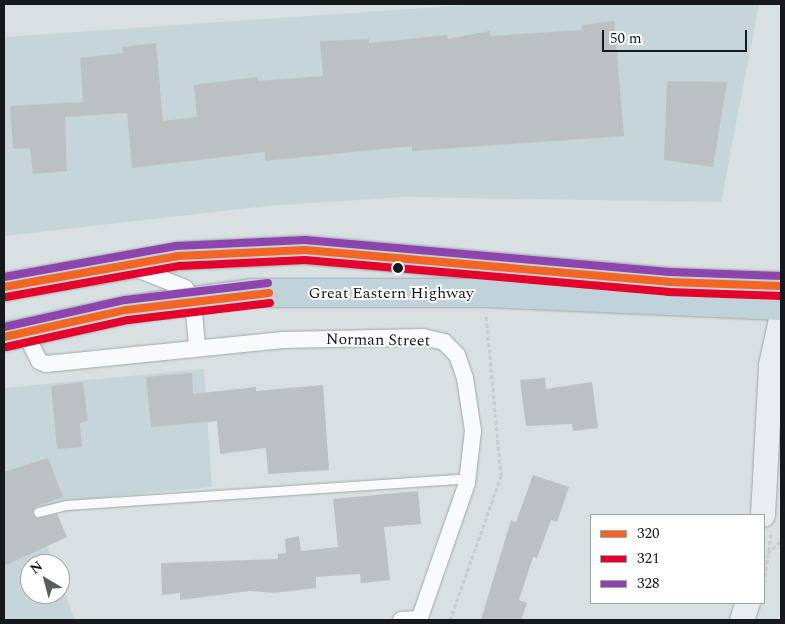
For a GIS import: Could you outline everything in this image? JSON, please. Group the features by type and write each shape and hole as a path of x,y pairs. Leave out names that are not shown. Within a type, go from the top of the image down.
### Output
{"highway":[{"name":"Great Eastern Highway","path":"4,287 123,264 244,251 305,250 781,306"},
{"name":"Great Eastern Highway","path":"14,334 193,300 251,293 669,293 781,286"}],"main road":[{"path":"764,514 771,365 781,320"},
{"path":"742,620 748,604"}],"street":[{"path":"123,264 185,288 193,300 197,346"},
{"name":"Norman Street","path":"14,334 39,361 46,364 197,346 283,340 423,338 444,342 457,356 465,378 473,431 468,478 419,619"},
{"path":"401,620 419,619"}],"lane":[{"path":"38,512 66,504 468,478"}],"path":[{"path":"768,554 781,541"}],"shaded area":[{"path":"480,4 759,4 721,202 404,197 267,206 4,236 4,37"},
{"path":"204,369 212,487 65,501 33,510 50,554 20,554 20,604 69,604 75,620 4,620 4,388"}],"building":[{"path":"614,21 624,136 412,151 412,146 265,161 265,152 132,168 127,113 65,117 67,171 33,174 30,148 13,149 10,106 83,102 80,58 123,53 122,47 156,43 163,121 197,117 194,85 258,77 258,81 323,76 320,41 369,39 369,43 447,35 448,39 490,31 490,36 582,30 582,25"},
{"path":"667,81 727,82 713,167 664,160"},
{"path":"192,373 193,394 256,387 256,391 323,385 329,470 268,474 266,448 220,454 217,421 151,427 146,377"},
{"path":"545,378 546,389 592,382 598,428 573,431 572,424 526,426 520,380"},
{"path":"83,382 88,421 80,423 82,447 57,449 51,386"},
{"path":"48,458 63,497 36,506 32,513 37,518 57,514 67,537 30,554 20,554 20,559 4,566 4,472"},
{"path":"533,475 569,487 557,522 551,520 537,558 533,557 519,600 527,603 521,620 481,620 511,520 516,522"},
{"path":"418,491 421,524 384,527 390,580 361,583 360,574 316,577 316,588 273,593 250,591 180,600 180,593 162,595 161,563 278,559 278,554 286,553 285,539 299,536 301,551 338,547 333,499"}],"transit line":[{"name":"328","path":"4,277 176,246 305,240 670,272 781,276"},
{"name":"320","path":"4,287 178,256 305,250 669,282 781,286"},
{"name":"321","path":"6,297 179,266 305,260 668,292 781,296"},
{"name":"328","path":"4,327 125,300 268,283"},
{"name":"320","path":"4,337 126,310 269,293"},
{"name":"321","path":"6,347 128,320 270,303"}]}
